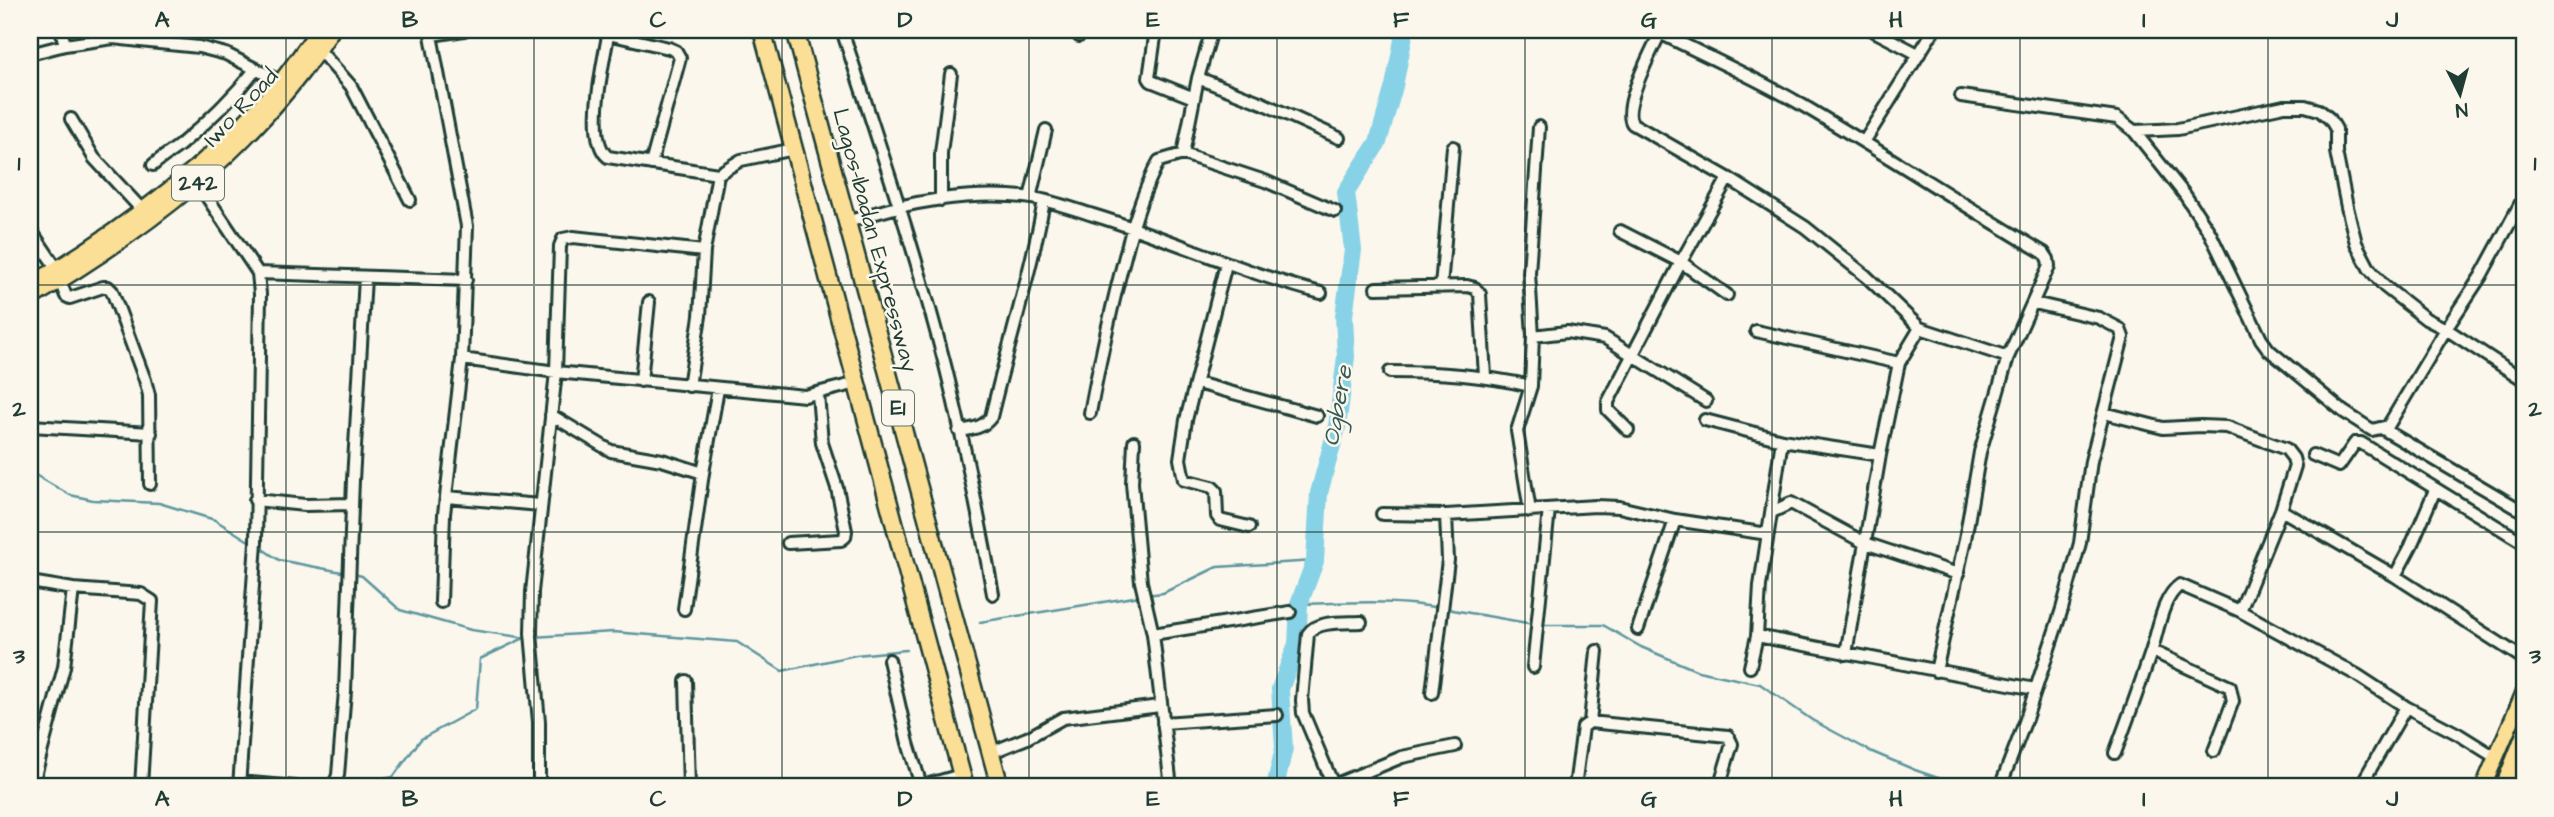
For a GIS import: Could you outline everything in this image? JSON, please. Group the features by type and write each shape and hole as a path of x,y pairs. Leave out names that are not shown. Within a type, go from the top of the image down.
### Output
{"highway":[{"name":"E1","path":"762,30 963,781"},
{"name":"Lagos-Ibadan Expressway","path":"795,30 1000,787"}],"main road":[{"name":"Iwo Road","path":"30,285 59,275 141,229 197,175 281,82 319,30"},
{"name":"Iwo Road","path":"30,299 143,211 197,175 254,131 332,30"},
{"path":"2483,787 2524,692"},
{"path":"2502,787 2524,734"}],"street":[{"path":"61,30 65,45"},
{"path":"441,602 446,497 461,359 467,226 431,32 464,30"},
{"path":"842,30 899,205 944,365 993,594"},
{"path":"1156,30 1149,78 1194,98"},
{"path":"1183,154 1198,78 1212,30"},
{"path":"1872,30 1918,54"},
{"path":"1864,142 1934,30"},
{"path":"1936,671 1958,574 1980,452 2008,357 2034,303 2049,266 2048,259 2044,253 1864,142 1752,78 1657,31 1629,112 1629,120 1805,227 1866,276 1920,328 2008,357"},
{"path":"651,164 680,58 676,51 669,48 609,32 601,67 597,106 599,144 608,157 651,164 718,174 741,160 793,149"},
{"path":"30,54 65,45 113,38 199,47 226,54 281,82"},
{"path":"319,50 351,86 410,200"},
{"path":"153,165 185,141 236,93 256,69"},
{"path":"941,200 942,139 951,74"},
{"path":"1198,78 1339,138"},
{"path":"1961,96 2116,118 2134,131 2185,195 2210,233 2261,339 2269,350 2344,412 2372,430 2388,426 2446,329 2482,276 2524,197"},
{"path":"2134,131 2178,129 2284,106 2305,106 2319,110 2330,119 2336,129 2336,152 2347,206 2356,243 2369,268 2384,286 2413,310 2524,380"},
{"path":"71,119 93,158 143,211"},
{"path":"1530,511 1517,431 1531,386 1533,336 1529,274 1539,127"},
{"path":"1030,198 1046,130"},
{"path":"1441,287 1453,147"},
{"path":"1090,413 1110,311 1133,227 1151,175 1159,161 1183,154 1252,176 1335,211"},
{"path":"689,386 700,316 704,251 718,174"},
{"path":"197,175 205,194 258,273 260,294 256,542 239,785 295,787"},
{"path":"1628,430 1608,410 1608,402 1728,178"},
{"path":"848,222 899,205 941,200 1030,198 1133,227 1274,281 1321,293"},
{"path":"959,431 976,429 986,424 991,417 1013,325 1027,283 1044,201"},
{"path":"30,229 59,275 66,296 70,298 103,287 113,291 149,395 150,484"},
{"path":"1620,231 1681,262 1727,295"},
{"path":"539,787 539,722 531,633 532,592 556,372 560,246 563,239 573,237 704,251"},
{"path":"1226,264 1186,419 1180,459 1181,472 1188,482 1212,487 1216,491 1217,516 1220,520 1249,527"},
{"path":"258,273 466,279"},
{"path":"326,787 335,783 338,775 345,691 352,504 366,278"},
{"path":"1376,288 1475,288 1480,294 1485,376"},
{"path":"641,381 649,302"},
{"path":"2000,787 2062,609 2080,542 2091,461 2123,337 2120,329 2099,318 2034,303"},
{"path":"1846,653 1880,454 1899,363 1920,328"},
{"path":"1756,331 1899,363"},
{"path":"1533,336 1567,332 1605,338 1706,401"},
{"path":"461,359 556,372 805,396 857,383"},
{"path":"1390,372 1485,376 1531,386"},
{"path":"1197,383 1317,416"},
{"path":"684,609 718,389"},
{"path":"788,543 841,540 845,537 837,488 821,443 818,394"},
{"path":"2105,412 2163,428 2227,427 2286,449 2293,458 2295,466 2281,510 2239,611"},
{"path":"551,415 611,451 662,460 703,473"},
{"path":"1705,420 1782,440 1880,454"},
{"path":"30,426 151,433"},
{"path":"2383,429 2524,512"},
{"path":"1750,667 1757,636 1760,586 1782,440"},
{"path":"1134,442 1132,483 1141,582 1153,634 1171,787"},
{"path":"2313,455 2339,466 2355,443 2361,443 2524,543"},
{"path":"2395,576 2435,489"},
{"path":"446,497 540,505"},
{"path":"255,500 305,505 352,504"},
{"path":"1772,512 1791,503 1866,543 1958,574"},
{"path":"1382,514 1447,515 1619,507 1675,520 1768,534"},
{"path":"1533,667 1549,509"},
{"path":"2281,510 2395,576 2524,659"},
{"path":"1432,692 1448,560 1447,515"},
{"path":"1638,629 1675,520"},
{"path":"30,582 73,589 141,594 152,601 141,787"},
{"path":"2115,753 2163,613 2174,589 2180,585 2239,611 2357,675 2406,707 2495,757"},
{"path":"32,787 64,667 73,589"},
{"path":"1153,634 1290,612"},
{"path":"1361,622 1318,626 1308,634 1301,700 1303,713 1334,786 1402,757 1455,746"},
{"path":"1757,636 2035,689"},
{"path":"1590,722 1597,651"},
{"path":"2152,651 2230,687 2233,701 2214,751"},
{"path":"889,660 920,782 926,785 963,781"},
{"path":"686,681 689,787"},
{"path":"990,753 1027,738 1063,718 1160,706"},
{"path":"2360,787 2406,707"},
{"path":"1163,723 1277,715"},
{"path":"1574,787 1583,727 1590,722 1728,736 1732,744 1719,787"}],"waterway":[{"name":"Ogbere","path":"1275,787 1284,748 1280,689 1297,644 1299,604 1315,561 1319,493 1337,427 1346,357 1344,316 1353,250 1346,192 1378,142 1394,86 1405,30"},
{"path":"30,472 70,495 93,500 159,503 215,520 252,543"},
{"path":"261,548 279,560 347,573"},
{"path":"1146,595 1163,593 1217,567 1315,561"},
{"path":"354,574 362,576 400,610 471,630 527,638"},
{"path":"980,622 1140,596"},
{"path":"1299,604 1388,603 1440,608"},
{"path":"1447,609 1533,624"},
{"path":"1540,625 1603,625 1641,647 1698,671 1760,684 1812,720 1870,751 1964,787"},
{"path":"533,637 613,632 737,642 782,671 856,655 906,650"},
{"path":"347,787 393,777 421,739 476,709 480,659 524,638"}]}
